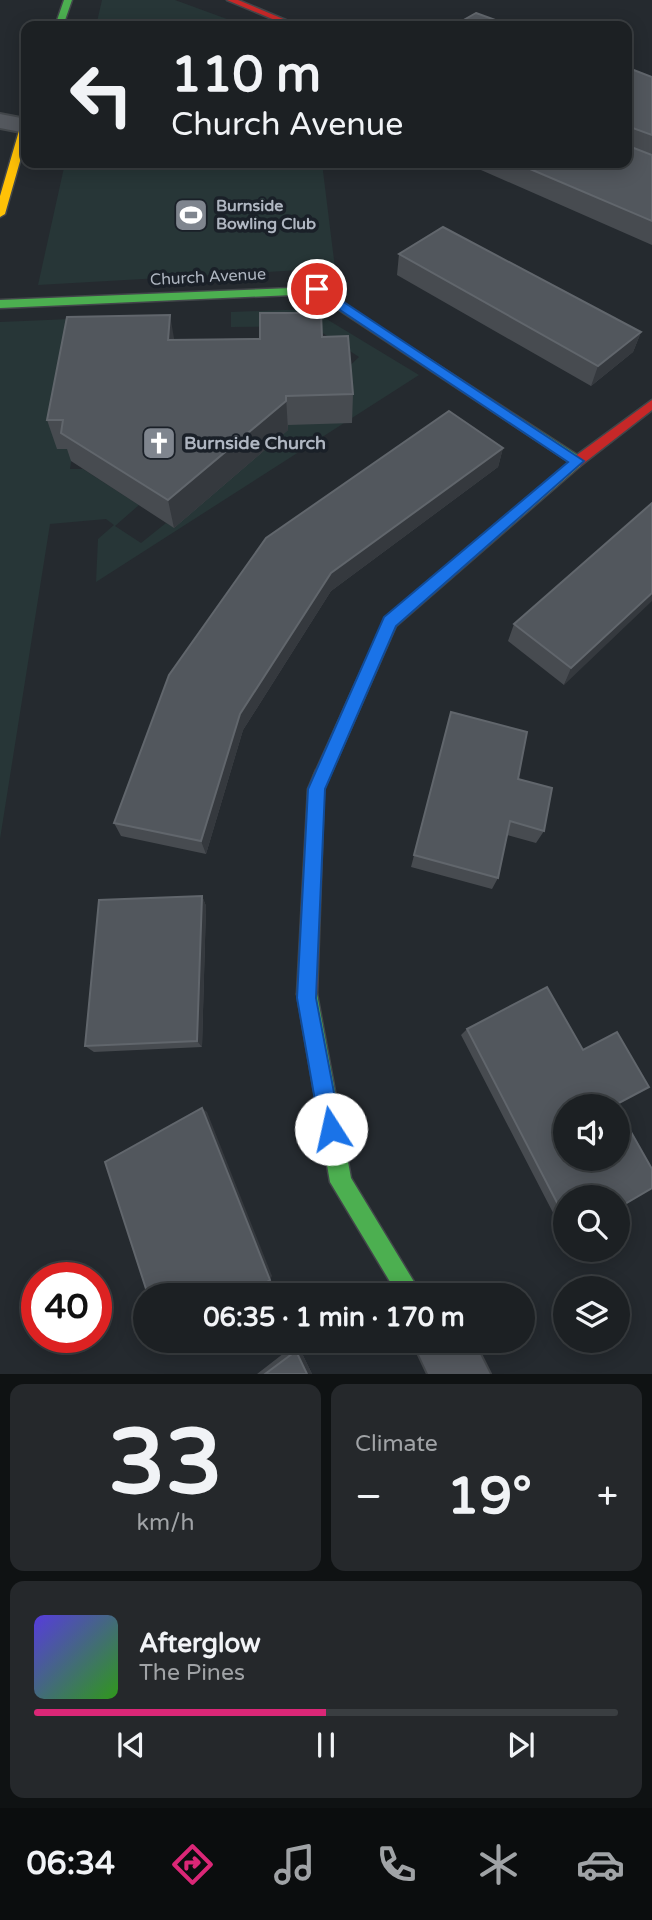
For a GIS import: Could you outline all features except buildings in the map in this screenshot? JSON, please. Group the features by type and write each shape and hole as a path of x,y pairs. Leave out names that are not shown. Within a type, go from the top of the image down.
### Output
{"street":[{"path":"61,21 68,0"},
{"path":"231,0 284,21"},
{"path":"0,121 21,124"},
{"path":"0,214 21,142"},
{"name":"Church Avenue","path":"0,304 317,289 577,461"},
{"path":"404,1283 341,1182 307,998 316,789 390,622 577,461 652,404"},
{"path":"448,1353 461,1374"}],"shaded area":[{"path":"102,0 175,0 232,21 97,21"},
{"name":"Burnside Bowling Club","path":"64,168 323,168 335,268 38,285"},
{"path":"310,309 419,375 96,582 98,539 114,525 106,519 50,524 0,839 0,322 164,315 58,449 73,449 70,469 83,469 139,505 115,526 141,543 166,523 174,527 272,432 288,431 288,425 359,357 312,326 231,327 231,312"}],"traffic: fast":[{"path":"61,21 68,0"},
{"path":"0,304 317,290 577,461"},
{"path":"307,994 341,1182 404,1283"}],"traffic: slow":[{"path":"0,214 21,141"},
{"path":"322,775 390,622 575,463"}],"traffic: jam":[{"path":"231,0 284,21"},
{"path":"575,463 652,404"},
{"path":"307,994 316,789 322,775"}],"place":[{"name":"Burnside Bowling Club","path":"191,215"},
{"name":"Burnside Church","path":"159,443"}],"route":[{"path":"317,289 577,461 390,622 316,789 307,998 331,1129"}]}
